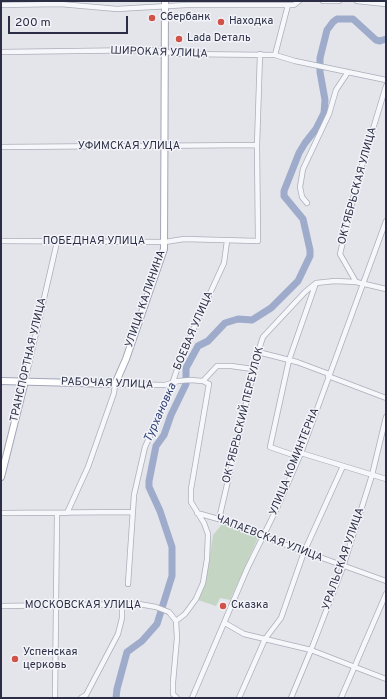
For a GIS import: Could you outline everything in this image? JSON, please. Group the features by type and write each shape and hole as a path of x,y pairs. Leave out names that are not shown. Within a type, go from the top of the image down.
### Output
{"main road":[{"name":"УЛИЦА КАЛИНИНА","path":"115,384 162,258 165,242 165,3"},
{"name":"РАБОЧАЯ УЛИЦА","path":"1,381 115,384"},
{"name":"ТРАНСПОРТНАЯ УЛИЦА","path":"1,477 25,381"}],"street":[{"path":"1,5 60,4 117,9 165,3 294,5 299,1"},
{"path":"323,1 339,1"},
{"path":"357,1 386,4"},
{"path":"275,55 288,5"},
{"name":"ШИРОКАЯ УЛИЦА","path":"1,52 149,50 164,53 260,54 275,55 348,72"},
{"path":"257,145 260,54"},
{"path":"307,203 300,188 303,169 329,114 336,90 348,72 386,80"},
{"name":"ОКТЯБРЬСКАЯ УЛИЦА","path":"356,282 340,254 357,182 386,86"},
{"name":"УФИМСКАЯ УЛИЦА","path":"1,147 165,147 257,145"},
{"name":"ПОБЕДНАЯ УЛИЦА","path":"1,241 165,242 184,239 258,241 257,145"},
{"name":"УЛИЦА КОМИНТЕРНА","path":"192,698 247,569 264,537 300,455 328,375 386,221"},
{"name":"БОЕВАЯ УЛИЦА","path":"128,584 132,512 136,481 145,447 174,382 183,352 224,263 227,241"},
{"name":"ТРАНСПОРТНАЯ УЛИЦА","path":"25,381 56,242"},
{"path":"386,289 356,282 336,281 316,283 289,360 270,447 343,466 386,480"},
{"name":"ОКТЯБРЬСКИЙ ПЕРЕУЛОК","path":"219,519 253,369 263,337 305,292 316,283"},
{"path":"258,352 289,360 386,398"},
{"path":"175,697 177,638 176,621 185,614 196,599 203,583 208,546 208,534 204,523 191,502 191,489 209,388 208,384 203,381 217,366 253,369"},
{"name":"РАБОЧАЯ УЛИЦА","path":"115,384 165,385 190,380 203,381"},
{"name":"УЛИЦА КАЛИНИНА","path":"67,513 88,467 114,393 115,384"},
{"name":"УРАЛЬСКАЯ УЛИЦА","path":"291,698 343,566 372,475 386,418"},
{"path":"240,698 265,639 282,618 304,552 343,466"},
{"path":"1,513 132,512"},
{"path":"55,698 57,513"},
{"name":"ЧАПАЕВСКАЯ УЛИЦА","path":"197,513 219,519 304,552 386,581"},
{"path":"341,698 386,594"},
{"path":"81,698 86,695 118,634 122,618 122,604"},
{"name":"МОСКОВСКАЯ УЛИЦА","path":"1,606 122,604 156,607 165,610 174,616 176,621"},
{"path":"225,622 244,634 311,650 386,679"}],"green space":[{"path":"223,523 258,538 230,600 220,598 216,606 198,600 206,581 213,535"}],"waterway":[{"name":"Турхановка","path":"116,698 127,652 142,641 157,624 172,576 172,547 160,511 149,487 149,481 156,446 164,435 171,415 186,384 186,368 198,346 208,341 225,323 238,319 252,320 271,308 298,281 310,256 303,219 284,196 284,191 299,153 316,129 324,113 325,100 320,72 320,58 327,30 337,19 353,19 376,40 380,41 386,39"}],"place":[{"name":"Сбербанк","path":"152,18"},
{"name":"Находка","path":"221,22"},
{"name":"Lada Dеталь","path":"179,39"},
{"name":"Сказка","path":"223,606"},
{"name":"Успенская церковь","path":"15,659"}]}
